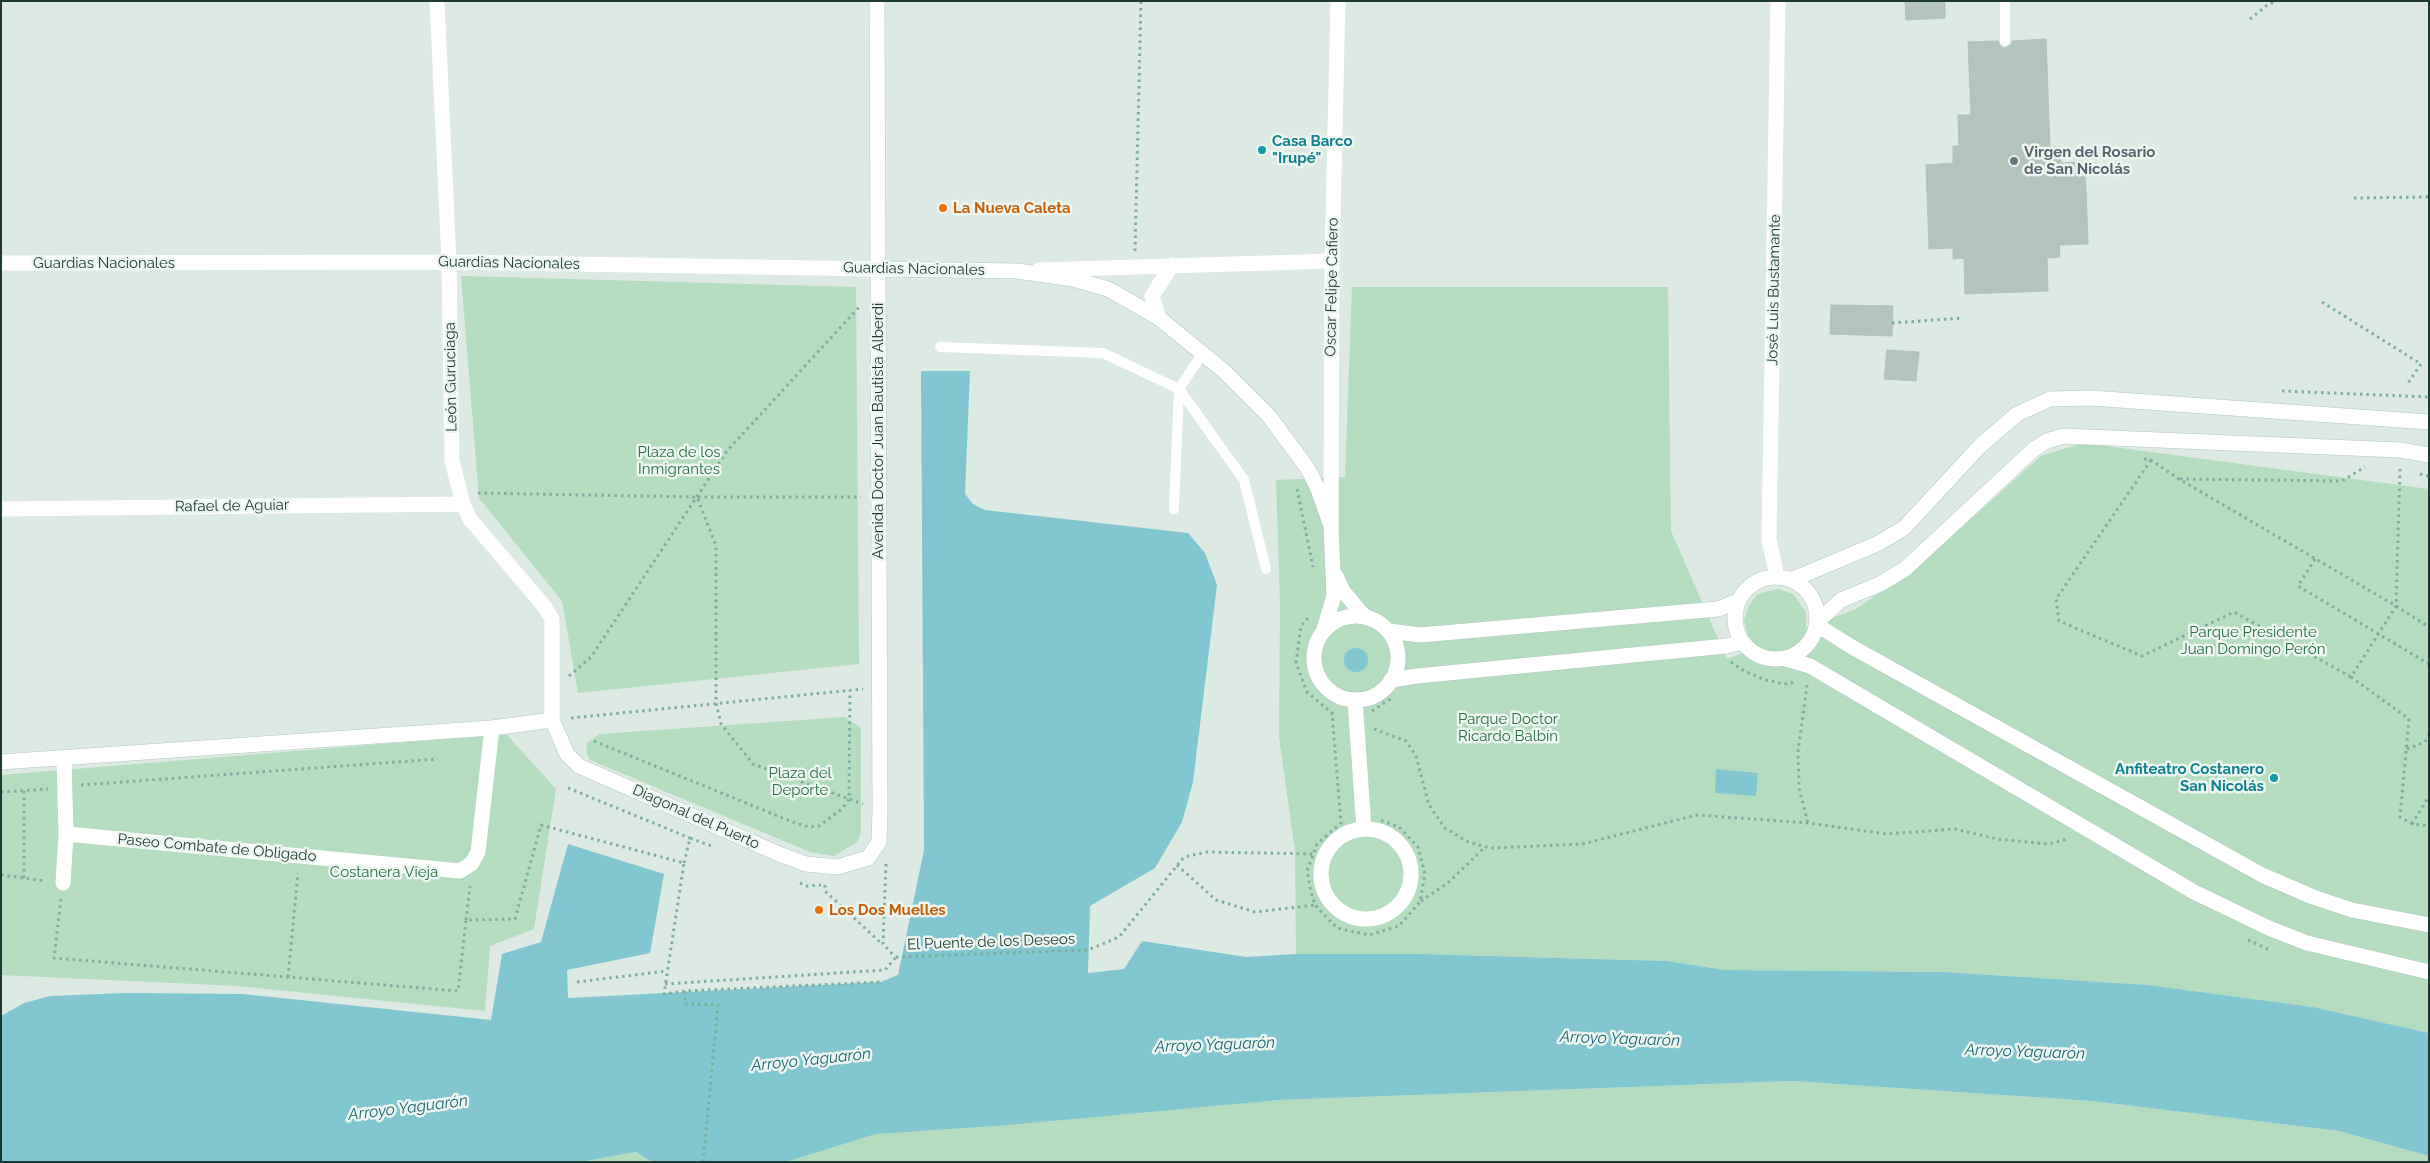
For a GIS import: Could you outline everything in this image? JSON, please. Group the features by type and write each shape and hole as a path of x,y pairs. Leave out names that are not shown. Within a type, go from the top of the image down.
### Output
{"main road":[{"name":"León Guruciaga","path":"437,1 449,262 452,461 470,519 544,606 552,619 550,694 552,720"},
{"name":"Avenida Doctor Juan Bautista Alberdi","path":"877,1 877,287 880,497 879,842"},
{"name":"Oscar Felipe Cafiero","path":"1323,632 1334,596 1331,526 1332,261 1338,1"},
{"name":"José Luis Bustamante","path":"1778,1 1769,539 1784,578"},
{"name":"Guardias Nacionales","path":"1,263 449,262 1018,270 1332,261"},
{"path":"1159,318 1152,296 1172,266"},
{"name":"Guardias Nacionales","path":"1018,270 1072,279 1108,290 1159,318 1224,371 1269,416 1308,469 1331,526"},
{"path":"1784,578 1808,592 1816,606 1818,623 1814,636 1807,647 1786,659 1773,660 1761,657 1750,651 1738,635 1734,618 1738,601 1745,591 1754,583 1765,578 1784,578 1877,544 1904,528 1980,446 2017,414 2050,400 2091,398 2429,422"},
{"path":"1818,623 1841,600 1880,584 1905,569 2034,449 2047,440 2063,436 2400,450 2429,455"},
{"name":"Rafael de Aguiar","path":"1,509 462,498"},
{"name":"Oscar Felipe Cafiero","path":"1334,572 1342,591 1364,616 1372,619"},
{"path":"1388,631 1420,635 1718,609 1738,601"},
{"path":"1351,616 1372,619 1388,631 1395,642 1398,655 1397,668 1392,680 1376,695 1355,700 1342,698 1330,692 1318,676 1314,657 1317,644 1323,632 1331,624 1351,616"},
{"path":"1818,623 1852,647 2262,875 2312,897 2352,910 2429,926"},
{"path":"1392,680 1726,646 1742,642"},
{"path":"1786,659 1810,666 2194,892 2271,929 2307,943 2429,972"},
{"path":"1355,700 1364,829"},
{"path":"1,762 492,728 552,720"},
{"name":"Diagonal del Puerto","path":"552,720 567,754 579,766 779,854 806,864 837,867 868,858 879,842"},
{"path":"475,857 492,728"},
{"path":"63,883 66,834 64,759"},
{"path":"1364,829 1380,831 1394,838 1404,850 1410,864 1411,880 1407,895 1398,907 1385,916 1370,920 1355,919 1342,913 1328,897 1321,877 1322,863 1328,850 1338,839 1350,832 1364,829"},
{"name":"Paseo Combate de Obligado","path":"66,834 460,871 475,857"}],"lane":[{"path":"2005,1 2006,41"},
{"path":"940,347 1103,353 1179,389 1244,480 1266,569"},
{"path":"1174,508 1179,389 1202,354"}],"path":[{"path":"1134,267 1141,1"},
{"path":"2250,19 2266,6 2276,1"},
{"path":"2354,198 2429,197"},
{"path":"550,694 591,657 727,451 877,287"},
{"path":"2322,302 2421,364 2408,383"},
{"path":"1892,323 1964,318"},
{"path":"2142,459 2151,460 2179,479 2396,606 2429,628"},
{"path":"2151,460 2056,598 2060,621 2142,656 2234,612 2351,677 2409,718 2400,817 2412,824 2429,826"},
{"path":"2179,479 2342,481 2366,466 2374,466"},
{"path":"2391,467 2400,467 2407,470"},
{"path":"2351,677 2396,606 2400,467"},
{"path":"2414,472 2429,476"},
{"path":"1294,479 1314,574"},
{"path":"697,497 716,546 716,704 720,724 753,764 880,810"},
{"path":"462,498 880,497"},
{"path":"2315,559 2298,586 2380,633 2429,664"},
{"path":"1311,614 1301,626 1296,663 1307,692 1332,713 1341,823 1317,844 1307,871 1315,905 1338,928 1368,935 1399,926 1420,902 1448,882 1485,847"},
{"path":"1728,660 1744,671 1766,680 1784,684 1800,681"},
{"path":"1808,679 1798,752 1799,788 1808,823"},
{"path":"552,720 879,688"},
{"path":"594,740 809,827 819,826 842,809 849,799 850,690"},
{"path":"1367,726 1406,741 1416,756 1429,805 1445,828 1468,842 1485,847 1514,848 1582,844 1697,815 1808,823 1886,834 1955,829 1997,838 2049,844 2068,839"},
{"path":"2407,749 2425,742 2429,735"},
{"path":"1,792 438,759"},
{"path":"568,788 690,838"},
{"path":"24,791 24,878"},
{"path":"2412,824 2429,796"},
{"path":"1376,818 1399,827 1418,847 1425,874 1420,902"},
{"path":"466,920 515,919 542,826 684,864 664,994 685,991 881,982"},
{"path":"2061,834 2077,844"},
{"path":"879,842 887,866 883,944"},
{"path":"1314,854 1207,852 1184,857 1177,865 1216,900 1255,912 1315,905"},
{"path":"288,977 300,856"},
{"path":"1,875 63,883 54,958 458,991 475,857"},
{"name":"El Puente de los Deseos","path":"896,957 1088,950 1119,937 1177,865"},
{"path":"665,984 885,970 896,957 825,891 825,885"},
{"path":"2243,938 2276,952"},
{"path":"577,982 667,971"},
{"path":"685,991 685,1004 718,1004 703,1162"}],"green space":[{"name":"Plaza de los Inmigrantes","path":"461,276 856,287 859,664 578,693 562,601 479,498"},
{"name":"Parque Doctor Ricardo Balbín","path":"1352,287 1668,287 1671,531 1727,659 1758,647 1748,636 1744,621 1748,607 1757,595 1779,589 1793,594 1806,612 1806,628 1856,609 1921,564 2041,456 2083,443 2429,489 2429,1033 2313,1007 2148,985 1945,972 1725,970 1667,961 1420,954 1296,954 1295,851 1279,737 1280,604 1276,480 1345,477"},
{"name":"Plaza del Deporte","path":"845,717 861,728 861,833 857,842 834,856 810,852 590,760 586,751 587,743 600,734"},
{"name":"Costanera Vieja","path":"506,734 556,789 534,929 490,946 485,1011 238,986 1,975 1,775"},
{"path":"1792,1081 2092,1101 2339,1131 2429,1156 2429,1162 786,1162 876,1134 1279,1100"},
{"path":"636,1152 652,1162 580,1162"}],"water":[{"name":"Arroyo Yaguarón","path":"921,371 970,371 965,494 973,504 985,510 1188,533 1205,553 1217,585 1193,782 1182,822 1155,868 1090,906 1088,973 1124,969 1142,941 1246,957 1296,954 1420,954 1667,961 1725,970 1945,972 2148,985 2313,1007 2429,1033 2429,1156 2339,1131 2092,1101 1792,1081 1279,1100 1008,1125 876,1134 786,1162 652,1162 636,1152 580,1162 1,1162 1,1016 24,1003 50,996 127,993 243,994 491,1020 502,954 541,942 568,844 664,874 650,953 567,970 568,998 881,982 898,975 924,850"},
{"path":"1356,648 1361,649 1367,655 1367,665 1361,671 1356,672 1351,671 1345,665 1344,660 1345,655 1351,649"},
{"path":"1716,769 1758,773 1756,796 1715,793"}],"building":[{"path":"1905,1 1945,1 1945,18 1906,20"},
{"path":"2046,39 2050,147 2061,147 2061,163 2085,162 2088,244 2059,245 2060,257 2047,258 2048,291 1965,294 1964,258 1953,259 1953,248 1929,249 1926,165 1953,163 1953,146 1959,146 1958,115 1971,115 1968,42 1998,41 2001,47 2005,48 2011,45 2012,41"},
{"path":"1831,305 1893,306 1892,336 1830,334"},
{"path":"1887,350 1919,352 1916,381 1884,379"}],"place":[{"name":"Casa Barco \"Irupé\"","path":"1262,150"},
{"name":"Virgen del Rosario de San Nicolás","path":"2014,161"},
{"name":"La Nueva Caleta","path":"943,208"},
{"name":"Anfiteatro Costanero San Nicolás","path":"2274,778"},
{"name":"Los Dos Muelles","path":"819,910"}],"park label":[{"name":"Parque Presidente Juan Domingo Perón","path":"2253,640"}]}
